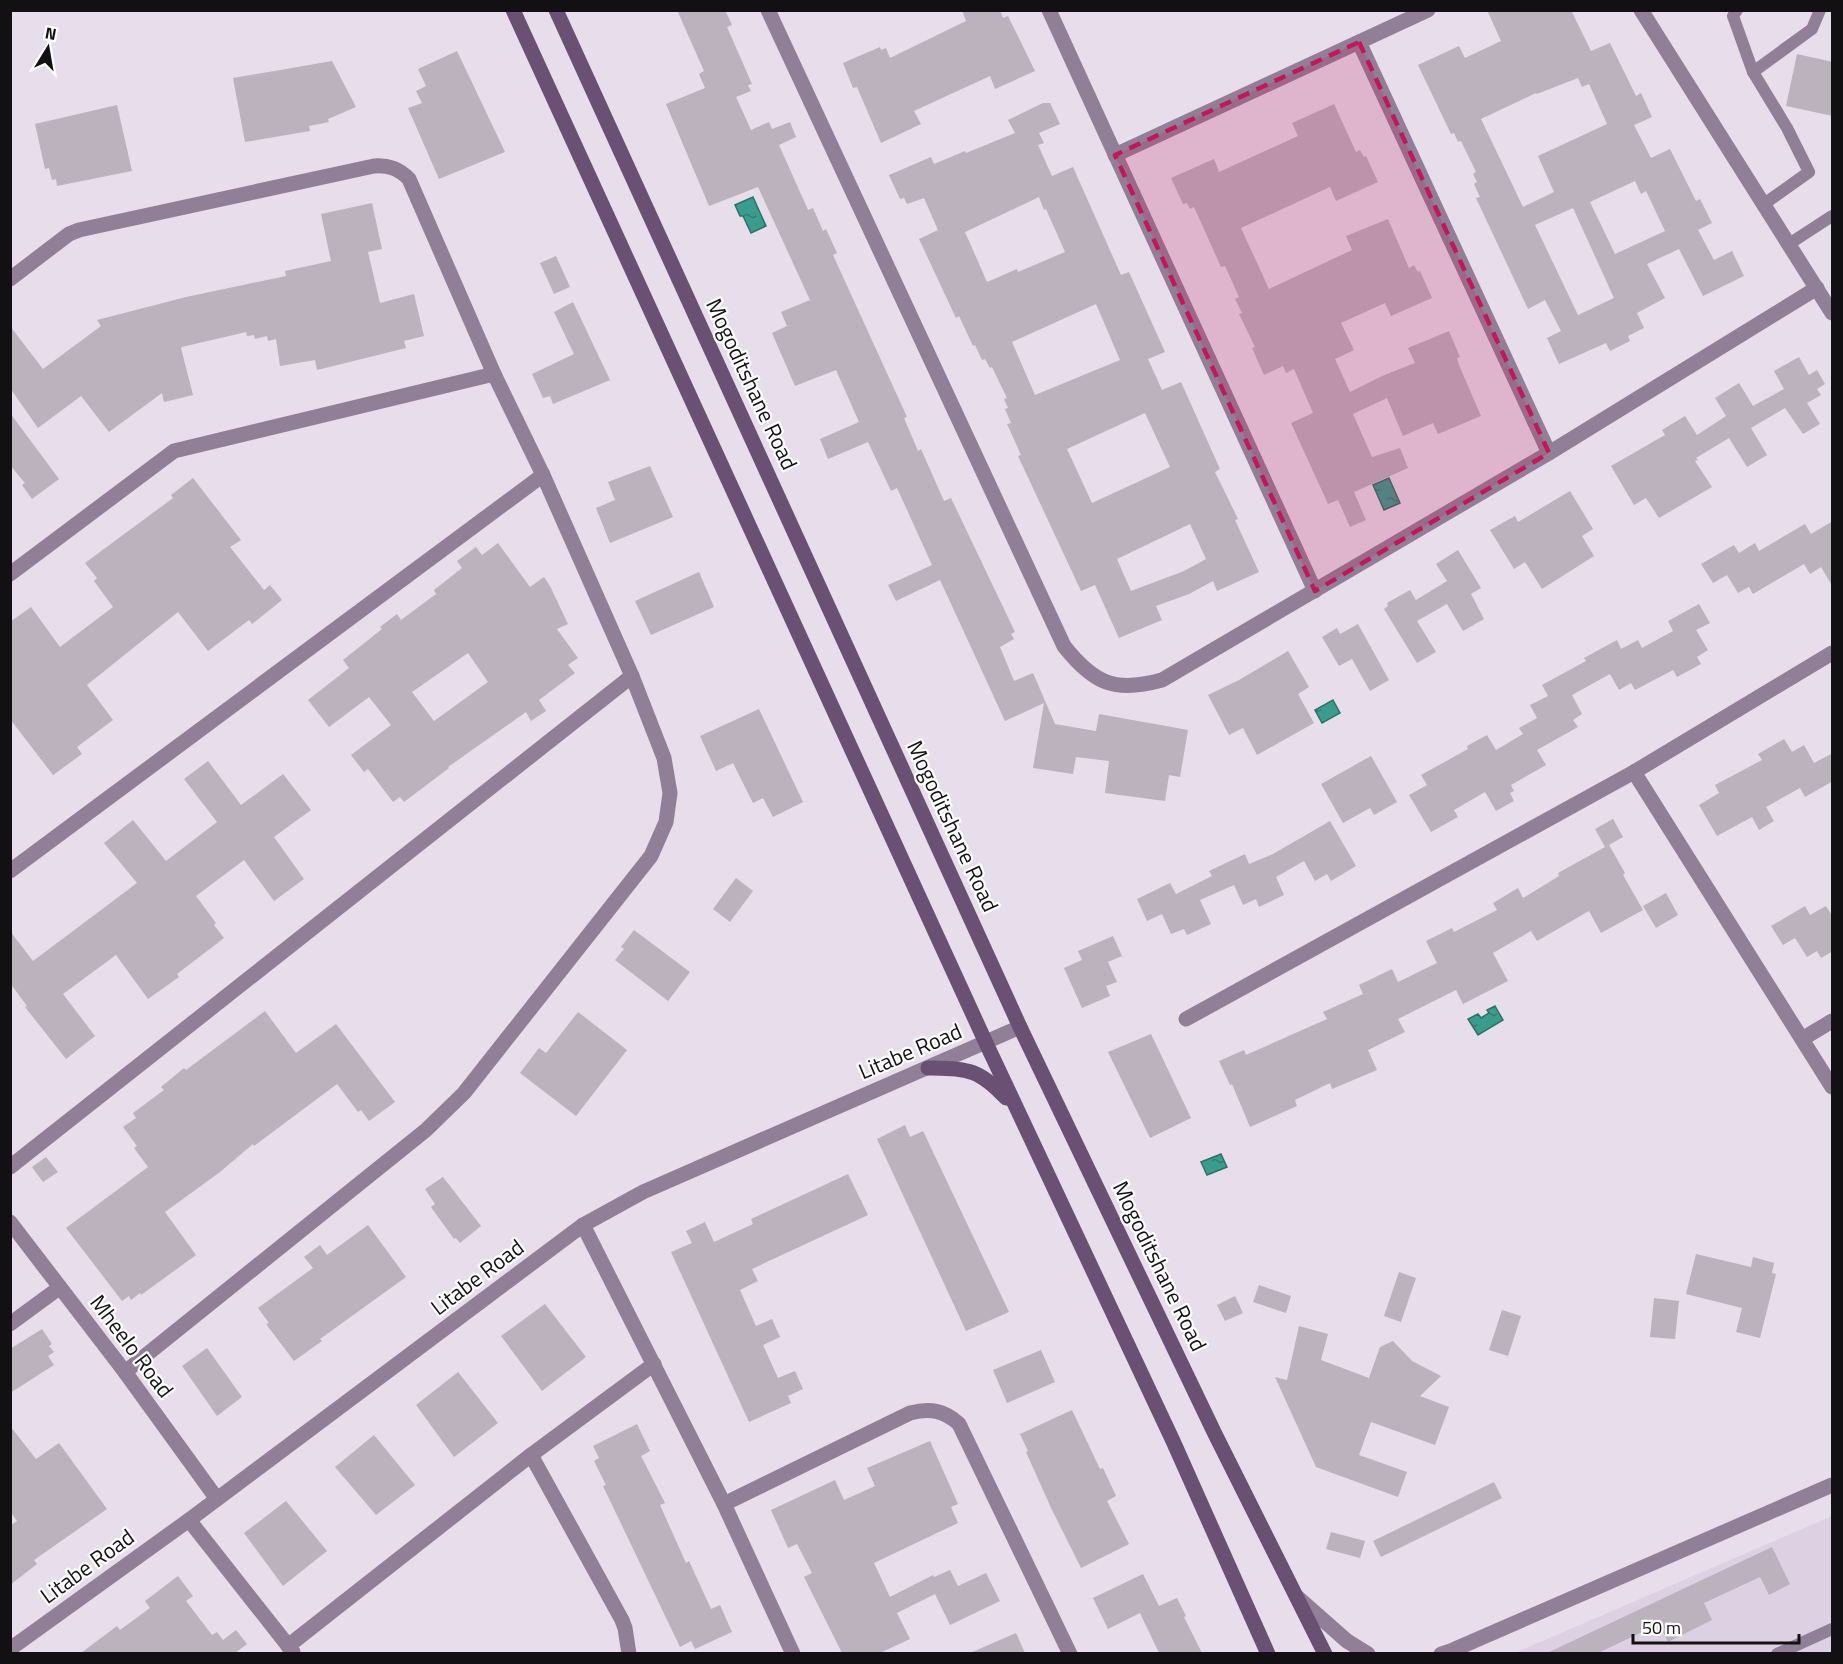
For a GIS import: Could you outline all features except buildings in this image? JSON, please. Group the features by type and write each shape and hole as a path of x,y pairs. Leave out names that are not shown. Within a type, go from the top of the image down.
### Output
{"main road":[{"path":"513,10 986,1043 1168,1431 1268,1653"},
{"name":"Mogoditshane Road","path":"556,10 1020,1027 1215,1434 1325,1653"},
{"path":"928,1068 973,1071 991,1082 1017,1109"}],"street":[{"path":"768,10 1064,646 1078,664 1096,678 1116,686 1140,686 1162,680 1549,453 1817,288"},
{"path":"1049,10 1315,591"},
{"path":"1115,155 1428,10"},
{"path":"1641,10 1833,313"},
{"path":"1359,42 1549,453"},
{"path":"10,279 69,234 79,230 374,166 385,165 395,168 408,178 494,374 543,475 632,676 664,758 670,793 666,822 651,856 464,1093 426,1130 126,1372"},
{"path":"10,574 174,451 494,374"},
{"path":"10,871 543,475"},
{"path":"1186,1019 1634,772 1833,653"},
{"path":"10,1167 632,676"},
{"path":"1634,772 1833,1087"},
{"path":"1802,1039 1833,1021"},
{"name":"Litabe Road","path":"10,1649 189,1520 583,1225 643,1192 1020,1027"},
{"name":"Mheelo Road","path":"10,1222 126,1372 217,1499"},
{"path":"583,1225 724,1504 793,1653"},
{"path":"10,1324 59,1288"},
{"path":"189,1520 291,1650 531,1455 654,1364"},
{"path":"724,1504 910,1413 924,1410 939,1411 950,1416 959,1424 1070,1653"},
{"path":"531,1455 622,1620 629,1653"},
{"path":"1448,1652 1833,1485"},
{"path":"1297,1598 1347,1641 1368,1653"}],"lane":[{"path":"1737,10 1733,16 1753,72 1787,128 1809,172 1764,204"},
{"path":"1753,72 1812,29 1820,10"},
{"path":"1789,244 1833,216"},
{"path":"1776,1653 1833,1629"}],"highlighted area":[{"path":"1359,42 1549,453 1315,591 1115,155"}],"shaded area":[{"path":"1832,1516 1832,1653 1515,1653"}],"water":[{"path":"753,197 766,226 751,233 735,205"},
{"path":"1389,478 1400,503 1384,510 1373,485"},
{"path":"1333,700 1340,713 1322,723 1315,710"},
{"path":"1495,1006 1503,1020 1478,1035 1468,1019 1478,1014 1481,1018 1489,1013 1487,1010"},
{"path":"1221,1154 1227,1167 1207,1175 1201,1162"}]}
